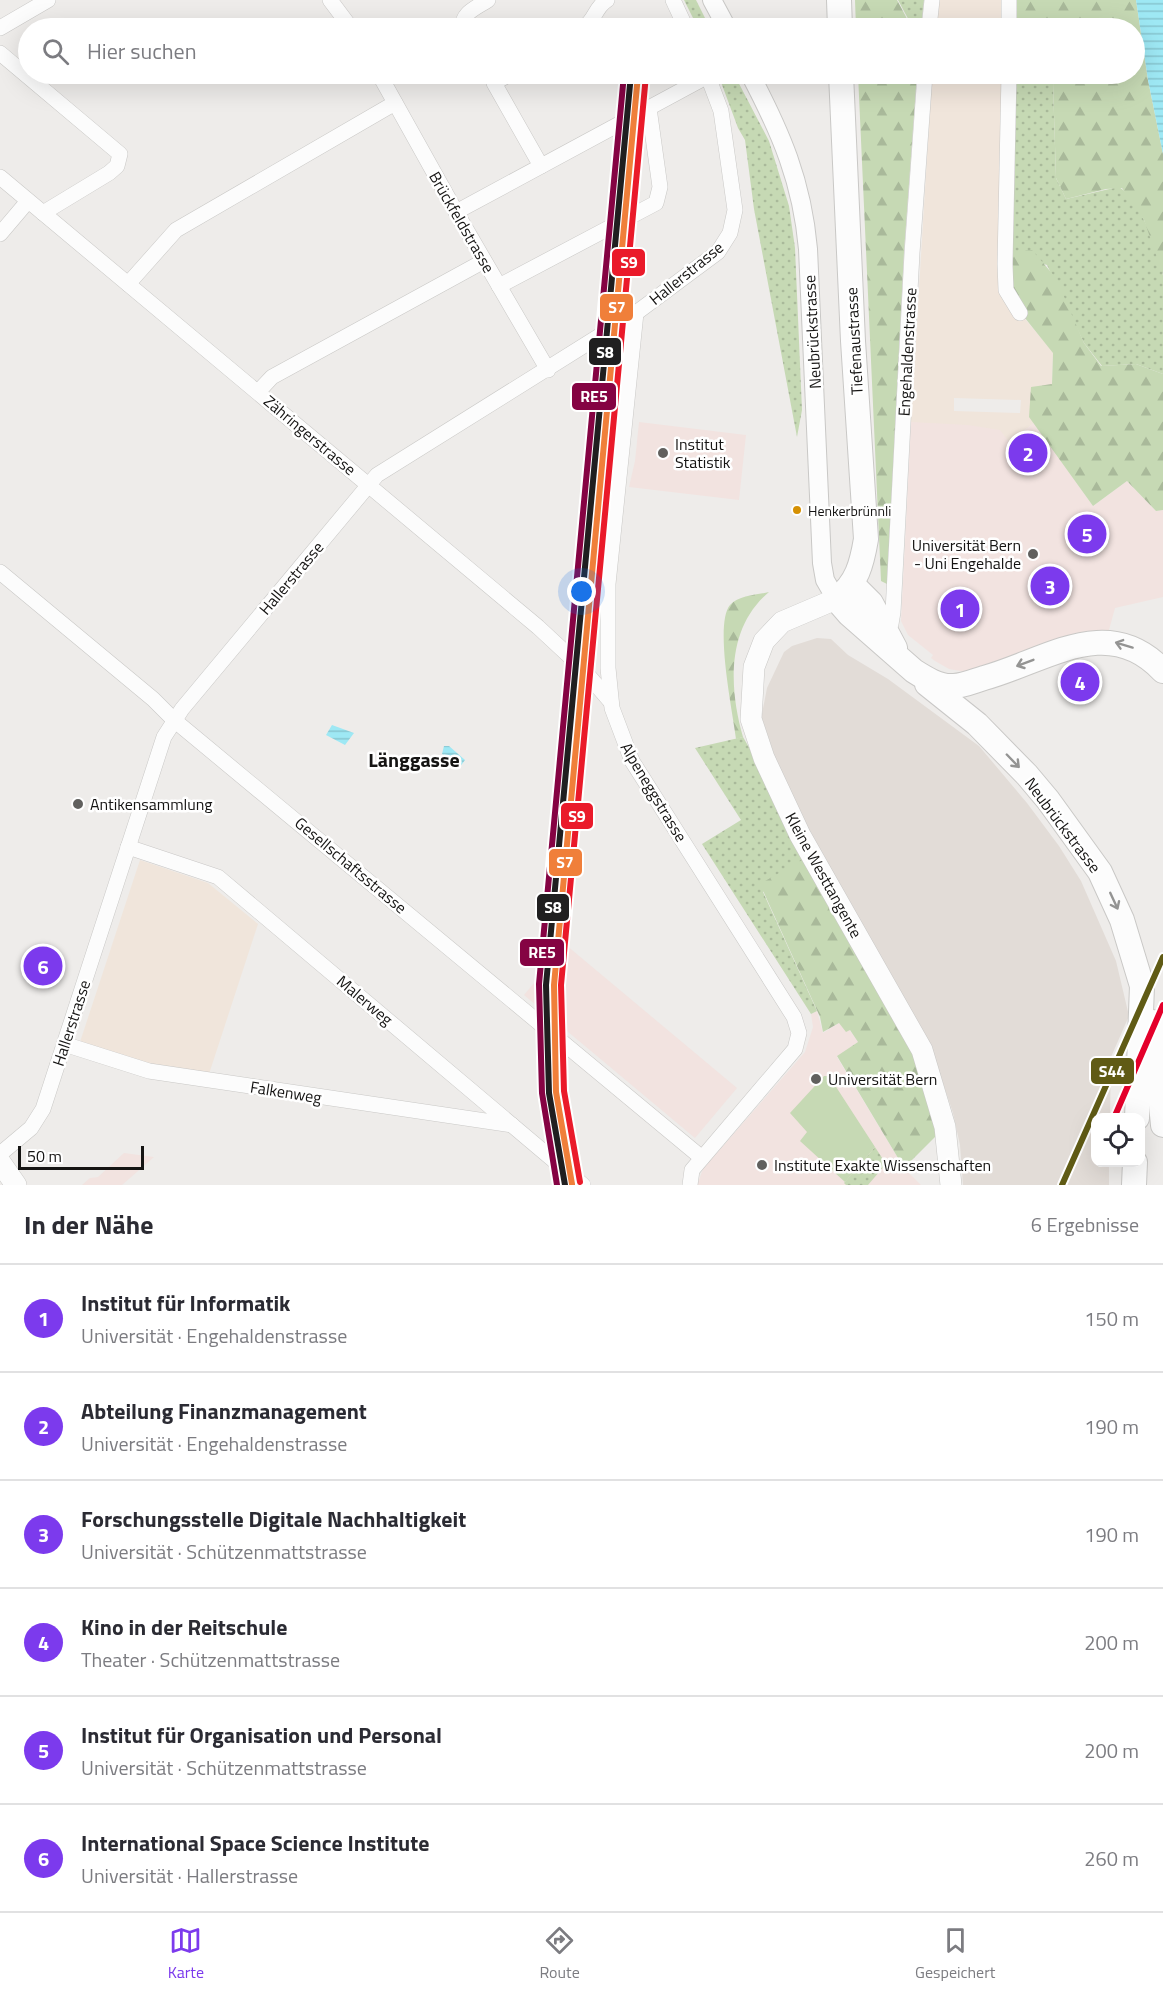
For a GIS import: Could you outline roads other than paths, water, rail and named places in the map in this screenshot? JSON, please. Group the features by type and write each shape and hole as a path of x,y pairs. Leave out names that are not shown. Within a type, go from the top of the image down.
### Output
{"main road":[{"path":"838,0 839,18"},
{"name":"Tiefenaustrasse","path":"841,84 853,341 866,539 862,562 844,592"},
{"path":"844,592 849,614 881,633 907,665 925,678 950,687 973,682 1078,645 1102,641 1116,642 1138,650 1151,658 1163,671"},
{"name":"Kleine Westtangente","path":"844,592 782,622 764,641 754,667 751,686 751,719 767,766 800,835 922,1050 945,1127 951,1185"},
{"name":"Neubrückstrasse","path":"907,665 977,724 1048,800 1100,872 1122,920 1142,986 1137,1113"},
{"path":"973,682 970,705 977,724"},
{"path":"1142,986 1152,1010 1163,1125"},
{"path":"0,1162 16,1185"},
{"path":"1134,1185 1135,1167"}],"street":[{"path":"0,27 48,0"},
{"path":"330,0 344,18"},
{"path":"464,18 488,0"},
{"path":"592,18 600,5 607,0"},
{"path":"673,0 681,18"},
{"path":"712,0 722,18"},
{"path":"930,18 932,0"},
{"path":"1009,0 1009,18"},
{"path":"0,53 18,68"},
{"path":"37,84 120,154 117,166 109,173 43,213"},
{"name":"Brückfeldstrasse","path":"385,84 548,370"},
{"path":"494,84 541,166"},
{"path":"456,212 691,84"},
{"name":"Hallerstrasse","path":"0,1154 39,1118 164,737 174,720 377,475 636,313 718,252 730,233 735,210 720,103 711,84"},
{"name":"Neubrückstrasse","path":"755,84 782,136 803,207 809,260 822,563 825,580 844,592"},
{"name":"Engehaldenstrasse","path":"881,633 891,624 893,612 912,253 924,84"},
{"path":"1009,84 1006,290 1020,313"},
{"path":"128,284 176,230 395,103"},
{"path":"499,286 658,200 660,187 649,108"},
{"name":"Zähringerstrasse","path":"0,177 538,627 580,666 611,702"},
{"path":"0,234 28,201"},
{"path":"258,392 272,377 484,261"},
{"name":"Alpeneggstrasse","path":"636,313 608,584 608,668 611,702 618,729 633,761 798,1026 798,1041 795,1049 702,1158"},
{"name":"Gesellschaftsstrasse","path":"0,572 145,692 174,720 702,1158"},
{"name":"Malerweg","path":"128,847 218,877 583,1185"},
{"name":"Falkenweg","path":"64,1044 149,1071 512,1125"},
{"path":"690,1185 692,1170 702,1158"}],"water":[{"path":"1136,0 1163,0 1163,154 1145,60 1145,18 1139,18"},
{"path":"332,725 354,733 345,745 326,735"},
{"path":"444,746 449,746 465,760 459,768 442,754"}],"place":[{"name":"Institut Statistik","path":"663,453"},
{"name":"Abteilung Finanzmanagement","path":"1028,453"},
{"name":"Henkerbrünnli","path":"797,510"},
{"name":"Institut für Organisation und Personal","path":"1087,534"},
{"name":"Universität Bern - Uni Engehalde","path":"1033,554"},
{"name":"Forschungsstelle Digitale Nachhaltigkeit","path":"1050,586"},
{"name":"Institut für Informatik","path":"960,609"},
{"name":"Kino in der Reitschule","path":"1080,682"},
{"name":"Antikensammlung","path":"78,804"},
{"name":"International Space Science Institute","path":"43,966"},
{"name":"Universität Bern","path":"816,1079"},
{"name":"Institute Exakte Wissenschaften","path":"762,1165"}],"district":[{"name":"Länggasse","path":"414,760"}]}
